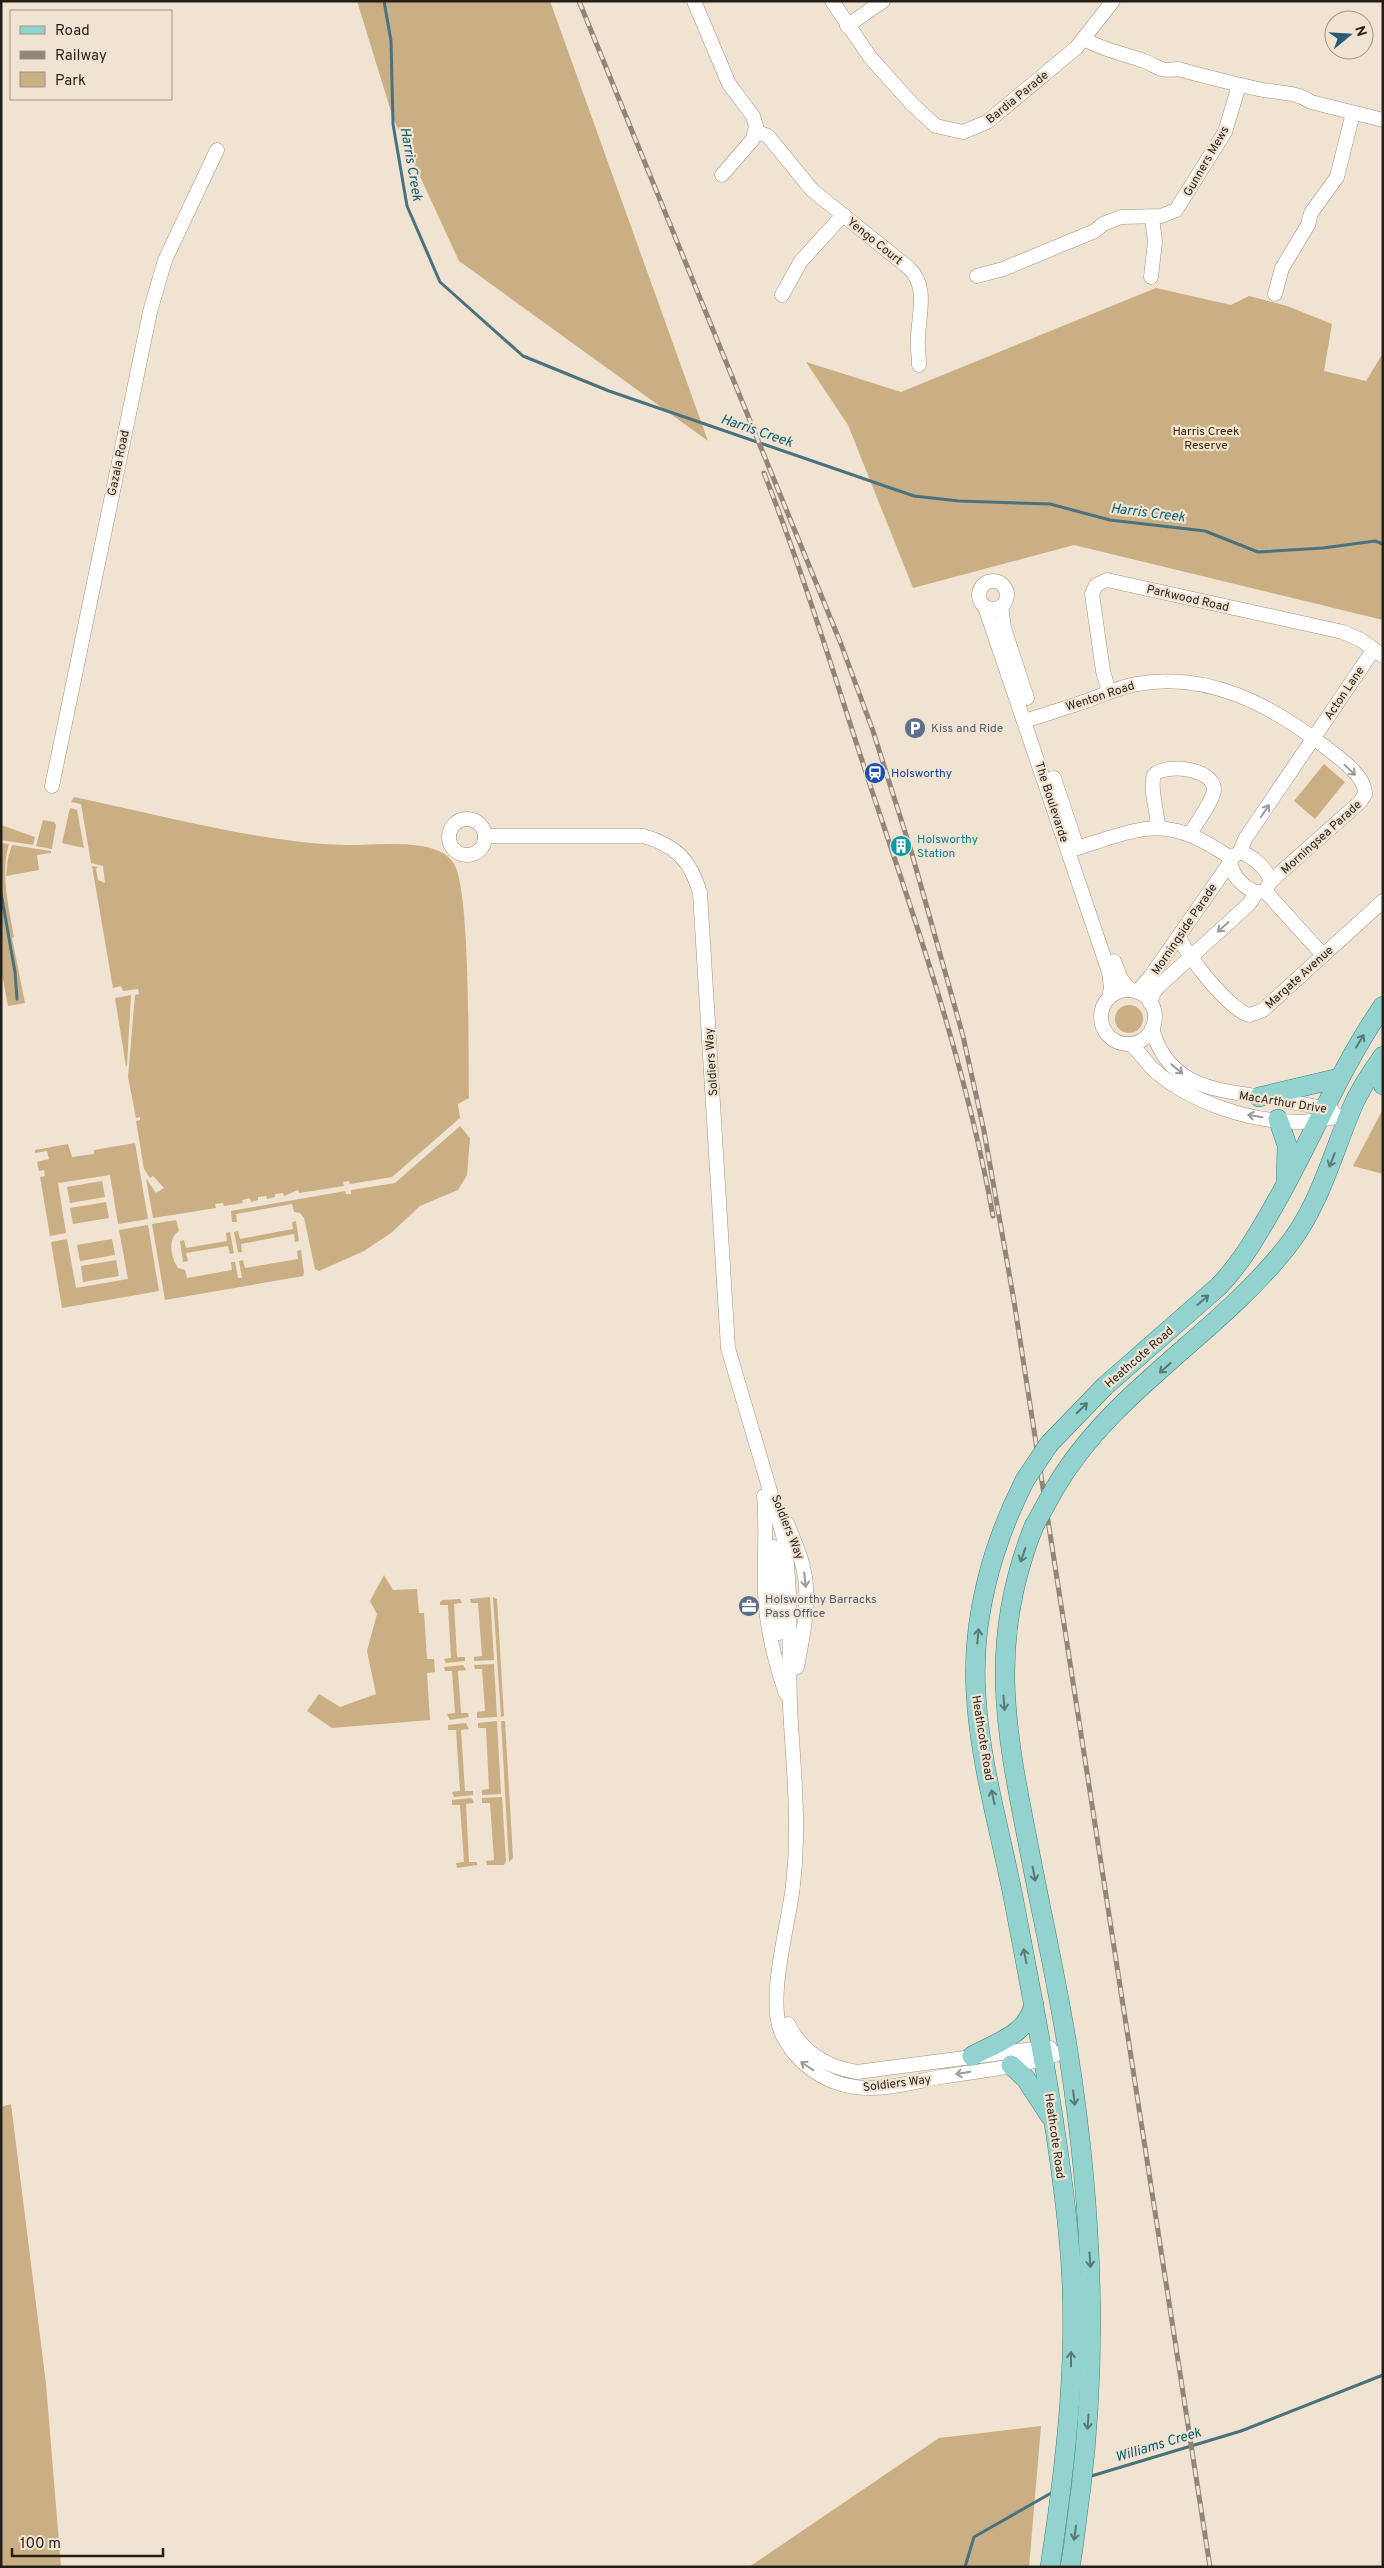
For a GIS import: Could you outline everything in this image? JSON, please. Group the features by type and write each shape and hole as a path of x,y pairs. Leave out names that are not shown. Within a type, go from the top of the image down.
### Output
{"main road":[{"name":"Heathcote Road","path":"1050,2567 1066,2454 1071,2393 1071,2279 1068,2232 1054,2123 1034,2004 986,1761 976,1693 976,1654 984,1593 1002,1529 1025,1480 1049,1444 1080,1409 1219,1286 1236,1268 1286,1185 1323,1114 1339,1078 1383,1006"},
{"name":"Heathcote Road","path":"1070,2567 1086,2450 1093,2338 1091,2284 1083,2168 1068,2050 1012,1761 1004,1703 1005,1647 1015,1585 1023,1553 1034,1526 1055,1488 1077,1455 1103,1425 1241,1298 1286,1248 1305,1219 1325,1180 1361,1090 1382,1057"},
{"path":"1382,1057 1383,1085"},
{"path":"1259,1097 1339,1078"},
{"path":"1278,1119 1287,1145 1286,1185"},
{"path":"972,2056 1023,2028 1029,2020 1034,2004"},
{"path":"1011,2065 1026,2079 1054,2123"}],"street":[{"path":"694,1 729,84 755,120 755,134 722,175"},
{"name":"Bardia Parade","path":"832,1 847,26 882,72 936,126 954,132 972,130 987,122 1084,38 1113,1"},
{"path":"847,26 883,1"},
{"path":"1084,38 1105,50 1147,61 1154,67 1168,71 1178,69 1238,85 1303,97 1311,102 1383,120"},
{"name":"Gunners Mews","path":"977,276 1003,269 1096,231 1105,231 1134,219 1171,213 1180,206 1225,132 1238,85"},
{"path":"1275,294 1282,268 1308,225 1311,213 1327,194 1339,171 1353,113"},
{"name":"Yengo Court","path":"755,134 760,133 768,136 770,141 812,190 917,277 922,295 918,338 919,365"},
{"name":"Gazala Road","path":"52,786 150,312 165,260 218,150"},
{"path":"782,295 801,261 843,215"},
{"path":"1151,276 1155,242 1152,217"},
{"name":"Parkwood Road","path":"1109,692 1103,671 1092,594 1096,585 1106,580 1343,632 1379,652"},
{"path":"994,581 1001,584 1006,590 1007,598 1001,606 992,609 985,607 980,601 979,592 985,583 994,581"},
{"name":"The Boulevarde","path":"1001,606 1004,628 1030,720 1109,972 1111,988 1108,998"},
{"name":"The Boulevarde","path":"985,607 1078,848 1118,974 1133,991"},
{"name":"Acton Lane","path":"1314,738 1379,652"},
{"name":"Wenton Road","path":"1030,720 1134,684 1178,682 1213,687 1261,704 1285,717 1314,738"},
{"path":"1314,738 1233,858 1236,876 1264,888 1323,955"},
{"name":"Morningsea Parade","path":"1264,888 1360,802 1365,794 1359,778 1314,738"},
{"path":"1158,828 1158,813 1152,784 1154,775 1167,768 1198,772 1209,777 1214,792 1190,834"},
{"path":"1078,848 1132,831 1158,828 1190,834 1233,858 1246,854 1262,866 1264,888"},
{"name":"Soldiers Way","path":"485,836 644,836 673,847 683,857 695,876 701,904 728,1348 762,1470 796,1546 805,1580 806,1610 790,1706 796,1836 794,1885 777,1998 778,2022 791,2050 800,2062 821,2076 838,2083 874,2088 1011,2065 1042,2054"},
{"name":"Morningside Parade","path":"1133,991 1150,977 1233,858"},
{"name":"Morningside Parade","path":"1150,1003 1154,992 1160,985 1264,888"},
{"name":"Margate Avenue","path":"1179,936 1190,958 1237,1009 1250,1015 1263,1010 1383,901"},
{"path":"1133,991 1150,1003 1154,1013 1152,1028 1144,1039 1131,1044 1113,1040 1104,1030 1102,1011 1108,998 1115,994 1133,991"},
{"name":"MacArthur Drive","path":"1152,1028 1161,1053 1170,1064 1192,1081 1219,1091 1259,1097 1323,1114 1350,1115"},
{"name":"MacArthur Drive","path":"1131,1044 1155,1071 1185,1092 1226,1109 1300,1122 1323,1114"},
{"name":"Soldiers Way","path":"762,1470 767,1539 765,1594 777,1666 790,1706"},
{"name":"Soldiers Way","path":"777,1998 796,2039 815,2057 843,2070 857,2072 878,2071 972,2056 1042,2054"},
{"path":"1042,2054 1068,2050"}],"green space":[{"path":"357,1 550,1 708,441 459,261 393,118"},
{"name":"Harris Creek Reserve","path":"1156,288 1231,305 1249,296 1287,306 1332,324 1324,371 1366,381 1383,353 1383,620 1074,545 913,588 848,425 806,362 901,392"},
{"path":"1324,764 1345,782 1315,819 1294,801"},
{"path":"74,797 209,827 277,839 345,845 418,845 444,854 453,862 459,878 466,937 469,1098 458,1104 460,1118 392,1177 350,1184 349,1181 343,1182 344,1186 299,1193 298,1190 284,1196 283,1193 275,1194 275,1197 267,1199 266,1196 258,1197 258,1200 251,1202 250,1198 242,1200 243,1203 224,1206 223,1203 215,1204 216,1208 153,1218 146,1178 156,1193 164,1188 153,1176 150,1178 144,1169 136,1121 140,1120 140,1117 136,1118 128,1077 135,995 139,994 138,989 123,991 121,986 113,988 92,866 98,867 96,869 98,880 105,883 103,866 91,863 81,804 71,802"},
{"path":"70,808 77,810 84,848 62,843"},
{"path":"43,820 54,822 56,825 52,849 36,846"},
{"path":"1,825 35,837 33,845 1,840"},
{"path":"1,843 9,844 5,867 6,890 14,937 12,938 25,1003 8,1006 1,968"},
{"path":"12,845 51,851 51,853 37,855 39,870 6,876"},
{"path":"131,995 127,1065 126,1066 115,998"},
{"path":"1129,1005 1139,1009 1143,1019 1139,1029 1129,1033 1119,1029 1115,1019 1119,1009"},
{"path":"1383,1109 1383,1174 1353,1166"},
{"path":"460,1126 470,1138 467,1175 458,1190 420,1206 391,1233 364,1251 319,1271 315,1269 304,1218 300,1213 294,1212 292,1204 236,1214 237,1222 232,1222 231,1211 345,1191 346,1194 351,1194 351,1190 395,1183"},
{"path":"135,1143 148,1219 118,1224 110,1175 58,1183 66,1233 50,1236 40,1177 45,1176 44,1170 39,1171 37,1162 49,1159 47,1151 35,1153 35,1150 68,1144 72,1157 94,1154 94,1150"},
{"path":"102,1181 105,1197 70,1203 67,1187"},
{"path":"106,1202 109,1218 73,1224 70,1208"},
{"path":"176,1220 179,1231 173,1238 172,1254 178,1268 185,1270 187,1278 232,1270 231,1262 235,1262 238,1278 242,1278 239,1261 243,1260 245,1268 298,1259 297,1251 301,1250 303,1276 165,1300 152,1224"},
{"path":"296,1221 299,1241 295,1242 294,1234 241,1244 242,1252 238,1252 234,1232 238,1231 240,1239 293,1229 292,1222"},
{"path":"148,1225 159,1291 62,1308 51,1242 67,1239 76,1288 128,1279 119,1230"},
{"path":"230,1232 234,1253 230,1254 228,1246 186,1253 188,1261 183,1262 180,1241 184,1240 186,1248 227,1241 226,1233"},
{"path":"112,1239 115,1255 80,1261 77,1245"},
{"path":"116,1260 119,1276 83,1282 81,1266"},
{"path":"384,1575 393,1590 417,1589 419,1613 424,1613 427,1659 434,1659 435,1672 427,1673 430,1720 332,1728 307,1711 319,1694 340,1707 376,1694 367,1651 377,1614 370,1601"},
{"path":"490,1597 494,1660 474,1661 474,1657 482,1656 478,1603 471,1603 470,1599"},
{"path":"493,1597 497,1599 504,1716 501,1717"},
{"path":"460,1599 462,1603 454,1604 457,1657 465,1657 465,1661 446,1663 444,1659 451,1658 448,1605 440,1605 440,1602 443,1600"},
{"path":"494,1664 497,1717 477,1718 477,1712 485,1711 482,1669 475,1669 474,1665"},
{"path":"463,1665 466,1670 458,1671 461,1713 468,1713 469,1717 450,1720 447,1714 455,1713 452,1671 445,1671 444,1667"},
{"path":"497,1721 501,1794 482,1795 482,1790 489,1789 486,1728 478,1728 478,1723"},
{"path":"501,1721 505,1721 513,1858 509,1862"},
{"path":"466,1723 469,1729 461,1730 465,1791 473,1791 473,1795 454,1797 452,1792 460,1791 456,1730 448,1730 448,1725"},
{"path":"502,1797 506,1861 504,1865 487,1865 486,1861 494,1860 490,1803 482,1803 482,1798"},
{"path":"471,1798 474,1803 466,1804 469,1862 477,1862 477,1865 457,1868 456,1863 464,1862 460,1805 452,1805 452,1800"},
{"path":"11,2104 46,2384 61,2567 1,2567 1,2107"},
{"path":"1041,2426 1029,2567 749,2567 939,2438"}],"waterway":[{"name":"Harris Creek","path":"384,1 391,41 393,124 407,206 440,282 523,356 609,391 914,496 959,501 1050,504 1110,520 1205,531 1258,552 1323,548 1375,541 1383,544"},
{"path":"1,893 15,972 17,999"},
{"name":"Williams Creek","path":"1088,2477 1241,2431 1383,2375"},
{"name":"Williams Creek","path":"965,2567 974,2537 1053,2492"}],"railway":[{"path":"579,1 841,644 873,731 912,854 963,1036 984,1131 1014,1301 1210,2567"},
{"path":"764,473 807,591 940,1001 970,1108 993,1216"}],"place":[{"name":"Kiss and Ride","path":"915,728"},
{"name":"Holsworthy","path":"875,773"},
{"name":"Holsworthy Station","path":"901,846"},
{"name":"Holsworthy Barracks Pass Office","path":"749,1606"}]}
